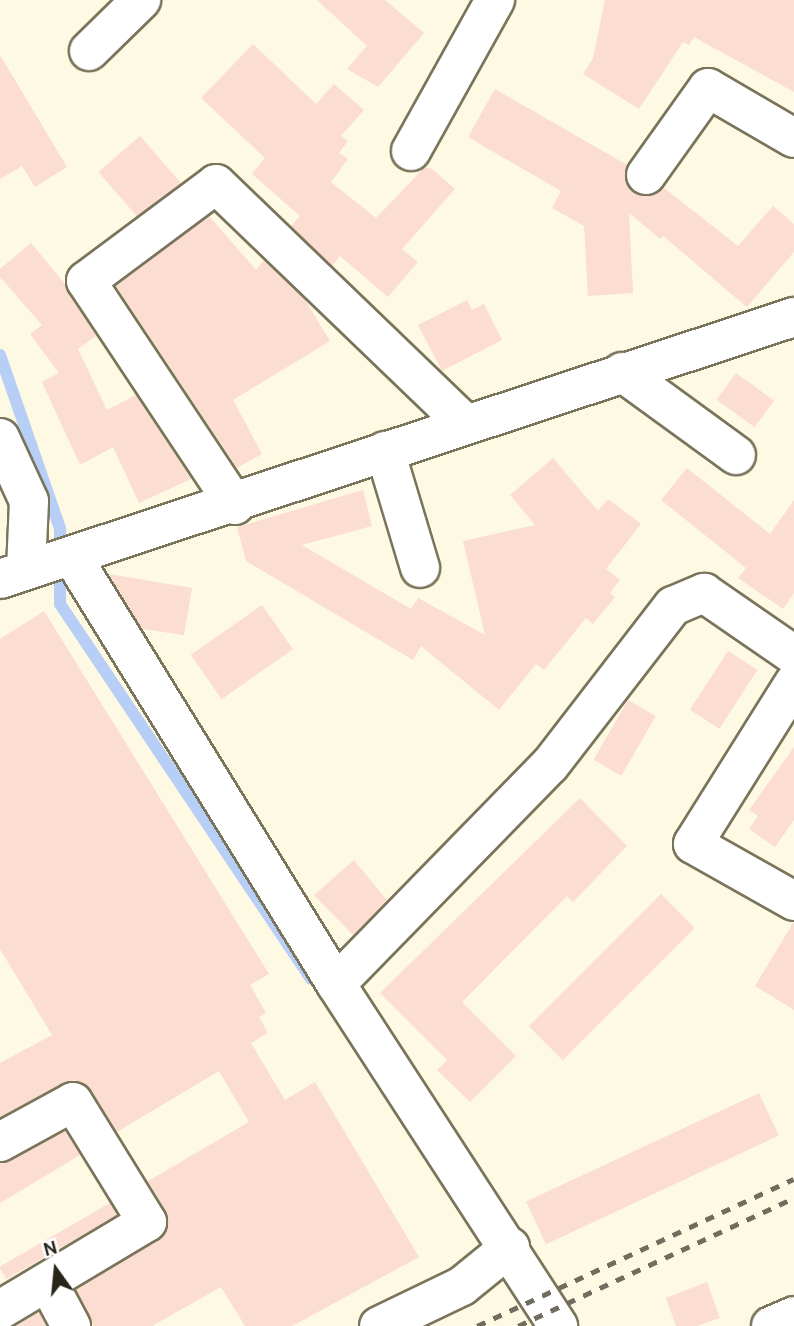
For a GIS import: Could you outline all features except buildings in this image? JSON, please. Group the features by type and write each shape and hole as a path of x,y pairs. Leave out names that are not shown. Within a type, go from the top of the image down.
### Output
{"street":[{"path":"89,51 141,0"},
{"path":"411,151 495,0"},
{"path":"646,175 708,88 794,138"},
{"path":"235,505 86,281 215,184 464,424"},
{"path":"0,438 29,501 13,574 73,558 235,505 464,424 794,317"},
{"path":"622,373 736,455"},
{"path":"385,451 420,568"},
{"path":"73,558 336,984 510,1247 558,1326"},
{"path":"336,984 550,765 673,606 704,593 794,655"},
{"path":"794,683 693,844 794,901"},
{"path":"0,1142 72,1102 147,1222 0,1310"},
{"path":"379,1326 462,1286 510,1247"},
{"path":"48,1283 71,1326"},
{"path":"771,1326 794,1316"}],"waterway":[{"path":"0,355 60,528 60,604 311,979"}],"railway":[{"path":"477,1326 794,1179"},
{"path":"518,1326 794,1198"}]}
